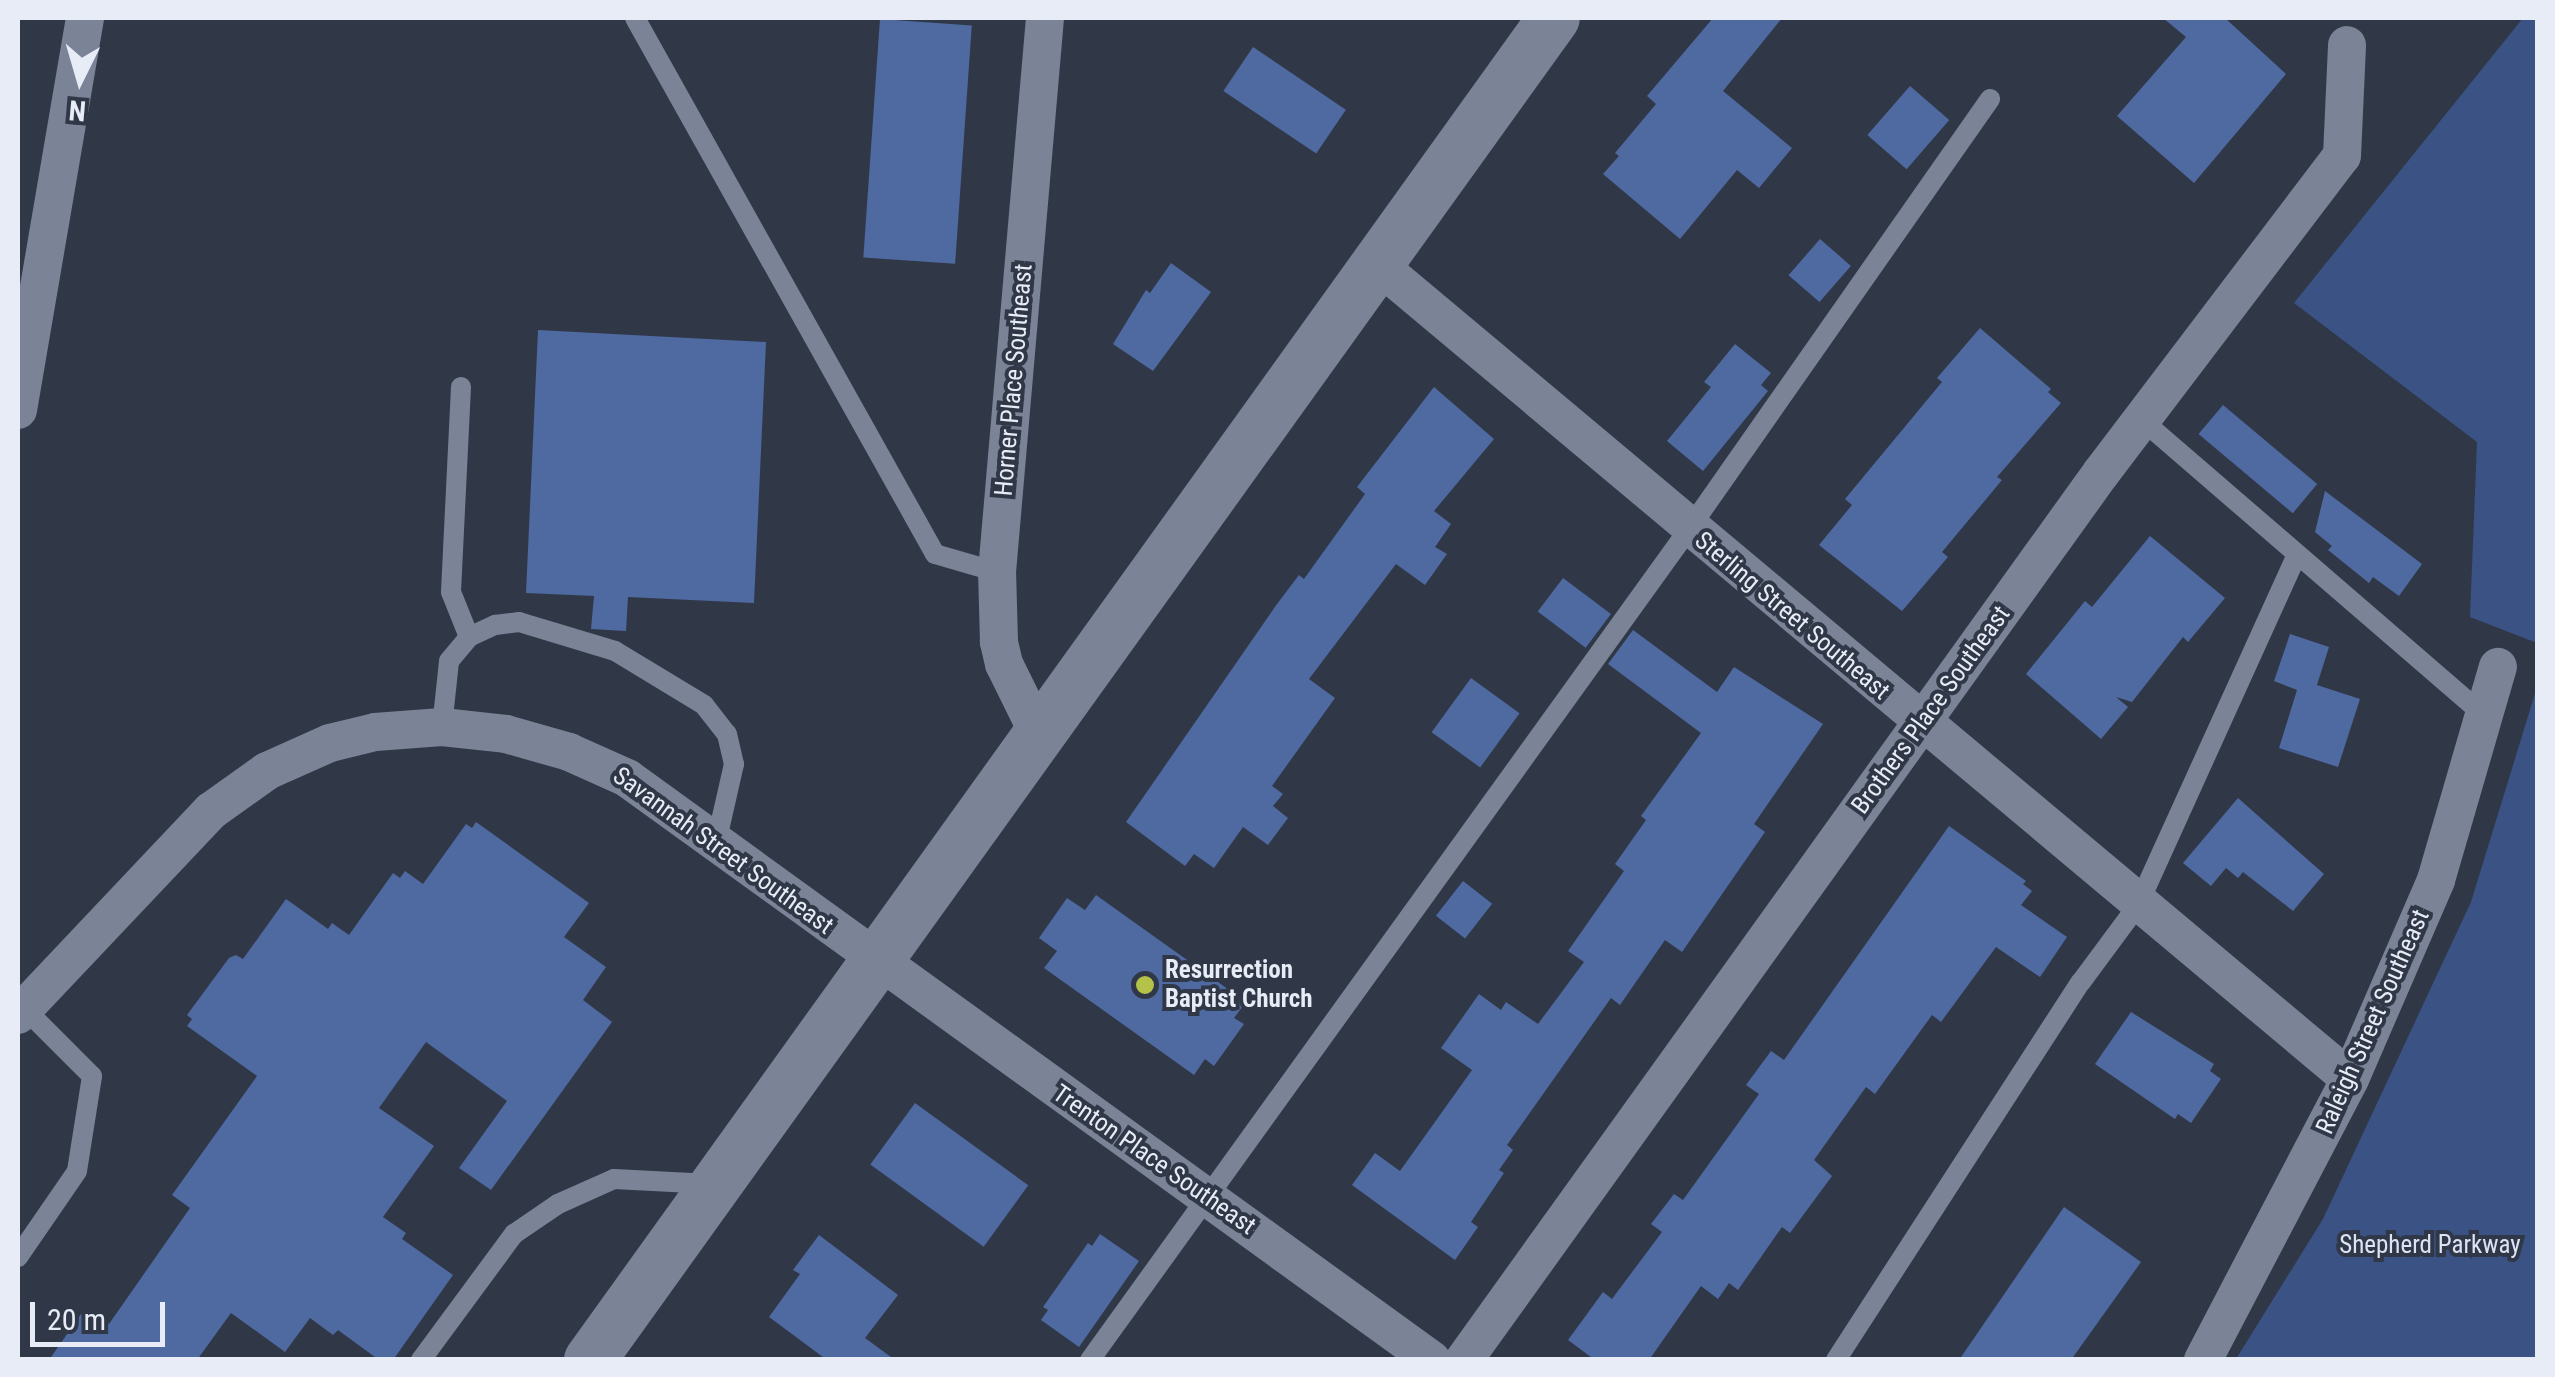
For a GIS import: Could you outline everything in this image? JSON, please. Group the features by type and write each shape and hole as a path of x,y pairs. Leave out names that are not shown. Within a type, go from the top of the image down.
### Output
{"main road":[{"path":"590,1360 1554,18"}],"street":[{"path":"18,410 85,18"},
{"name":"Horner Place Southeast","path":"1039,734 1004,664 999,642 997,572 1045,18"},
{"name":"Brothers Place Southeast","path":"1464,1360 2142,420 2342,156 2347,45"},
{"name":"Sterling Street Southeast","path":"1377,264 1689,530 2350,1079"},
{"name":"Raleigh Street Southeast","path":"2203,1360 2350,1079 2436,880 2498,667"},
{"name":"Savannah Street Southeast","path":"21,1011 211,811 248,783 309,751 353,736 442,727 506,734 589,760 628,778 875,961"},
{"name":"Trenton Place Southeast","path":"875,961 1432,1360"}],"lane":[{"path":"635,18 935,554 997,572"},
{"path":"1090,1360 1689,530 1990,99"},
{"path":"461,387 451,592 469,637"},
{"path":"2142,420 2485,716"},
{"path":"1836,1360 2080,982 2138,905 2297,554"},
{"path":"442,727 450,661 469,637 494,625 519,622 615,651 704,705 727,734 734,764 716,842"},
{"path":"18,1258 77,1171 92,1076 21,1011"},
{"path":"422,1360 514,1234 558,1204 614,1179 716,1184"}],"green space":[{"path":"2523,18 2538,18 2537,643 2470,617 2477,442 2294,303"},
{"name":"Shepherd Parkway","path":"2537,687 2537,1359 2236,1359 2323,1219 2471,902"}],"building":[{"path":"1713,18 1782,18 1723,91 1792,148 1759,188 1737,170 1680,239 1603,174 1619,156 1615,153 1656,104 1647,96"},
{"path":"2163,18 2225,18 2286,74 2194,183 2117,116 2186,37"},
{"path":"880,19 972,25 955,264 863,257"},
{"path":"1253,47 1346,110 1316,154 1223,91"},
{"path":"1910,86 1949,120 1907,169 1867,135"},
{"path":"1820,239 1851,266 1819,302 1789,275"},
{"path":"1171,263 1211,292 1153,371 1113,344 1146,290 1150,293"},
{"path":"1980,328 2051,389 2048,392 2061,403 1997,477 2002,480 1942,552 1948,557 1902,611 1819,545 1852,505 1845,499 1942,382 1937,378"},
{"path":"538,330 766,342 754,603 628,597 626,631 591,629 594,596 526,593"},
{"path":"1735,344 1771,373 1761,385 1768,391 1703,471 1667,441 1711,387 1704,382"},
{"path":"1434,387 1494,439 1434,511 1451,524 1435,547 1447,554 1425,585 1396,564 1309,679 1335,698 1272,786 1283,794 1273,806 1288,818 1268,845 1243,827 1214,868 1194,854 1185,866 1126,822 1277,604 1299,575 1304,579 1365,494 1357,487"},
{"path":"2223,405 2317,484 2293,513 2199,434"},
{"path":"2325,491 2422,564 2399,596 2373,577 2369,583 2328,550 2332,546 2315,532"},
{"path":"2150,536 2225,598 2188,642 2183,637 2132,702 2116,697 2128,707 2101,739 2026,674 2085,601 2092,607"},
{"path":"1563,578 1611,614 1586,648 1538,612"},
{"path":"1633,630 1717,692 1734,667 1823,724 1754,824 1765,832 1682,952 1665,940 1620,1005 1611,998 1507,1145 1513,1150 1499,1170 1504,1173 1471,1222 1478,1227 1455,1260 1352,1185 1375,1153 1400,1171 1472,1070 1441,1048 1479,994 1501,1010 1506,1002 1538,1024 1584,962 1568,951 1624,871 1615,864 1646,820 1641,816 1701,733 1608,664"},
{"path":"2290,634 2329,647 2317,685 2360,699 2338,767 2279,748 2297,690 2274,681"},
{"path":"1471,678 1520,713 1480,767 1432,732"},
{"path":"2238,798 2324,874 2293,911 2243,872 2238,878 2226,868 2211,886 2183,863"},
{"path":"476,822 589,903 564,937 606,967 583,1000 612,1022 491,1190 459,1168 507,1101 426,1042 379,1108 434,1146 383,1217 406,1233 402,1239 453,1275 393,1360 379,1360 338,1330 333,1335 310,1318 285,1352 231,1313 197,1360 49,1360 81,1314 85,1317 90,1310 109,1324 190,1208 172,1195 257,1076 187,1026 192,1019 187,1015 229,958 236,955 243,959 286,899 328,929 332,923 349,935 393,873 400,878 405,871 423,884 466,824 472,828"},
{"path":"1949,826 2026,881 2023,884 2032,891 2021,905 2067,937 2040,977 1996,947 1941,1022 1932,1015 1875,1094 1866,1087 1814,1160 1832,1176 1790,1233 1782,1227 1738,1290 1729,1283 1718,1299 1701,1286 1649,1360 1595,1360 1568,1340 1603,1292 1612,1299 1662,1232 1651,1224 1674,1194 1683,1200 1759,1094 1746,1085 1771,1051 1784,1060"},
{"path":"1463,881 1492,904 1465,938 1436,916"},
{"name":"Resurrection Baptist Church","path":"1096,895 1246,1002 1234,1018 1244,1024 1214,1066 1205,1059 1194,1075 1044,968 1057,951 1039,938 1067,898 1085,910"},
{"path":"2131,1012 2214,1064 2210,1071 2221,1079 2191,1123 2178,1114 2175,1119 2095,1064"},
{"path":"915,1103 1028,1185 984,1247 870,1164"},
{"path":"2064,1207 2141,1262 2071,1360 1959,1360"},
{"path":"1100,1234 1139,1261 1079,1347 1041,1320 1048,1310 1043,1307 1088,1243 1092,1246"},
{"path":"819,1235 898,1295 865,1338 895,1360 827,1360 769,1317 800,1274 793,1270"}],"place":[{"name":"Resurrection Baptist Church","path":"1145,985"}]}
